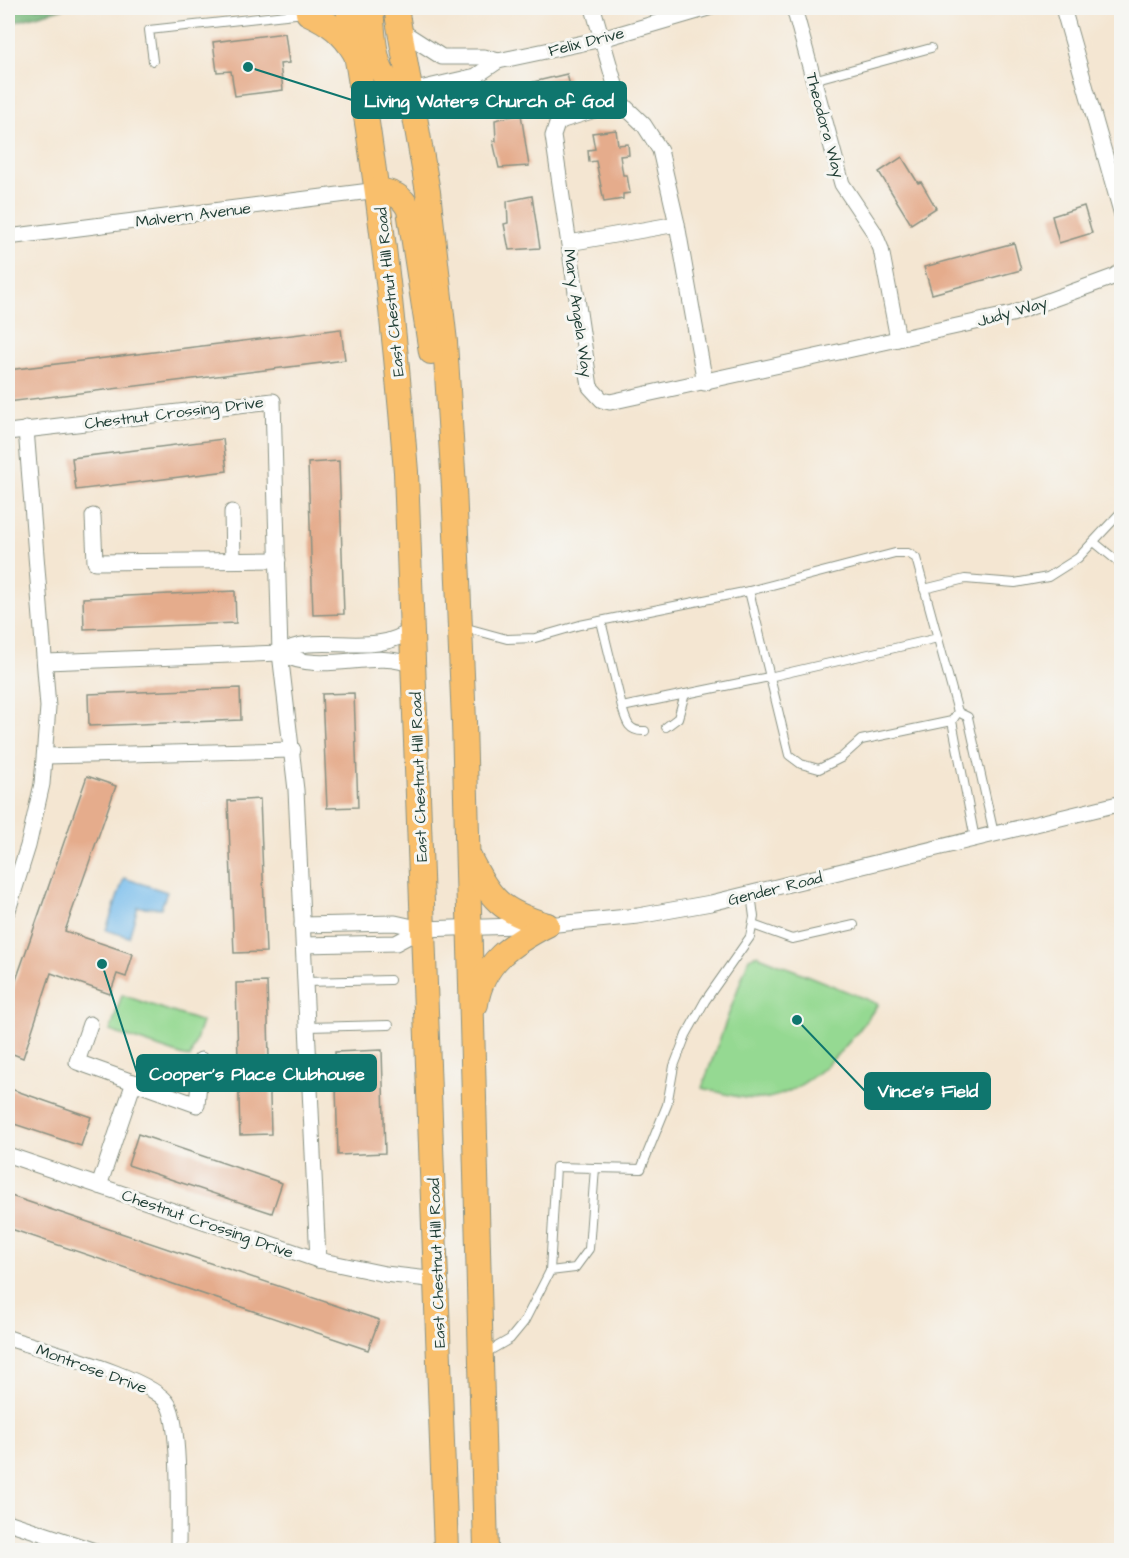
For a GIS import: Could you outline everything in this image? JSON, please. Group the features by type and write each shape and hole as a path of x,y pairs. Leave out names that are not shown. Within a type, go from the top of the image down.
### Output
{"main road":[{"name":"East Chestnut Hill Road","path":"348,8 378,190 396,338 406,472 446,1551"},
{"path":"371,8 381,75 390,86 398,90 411,91"},
{"path":"312,10 344,35 357,58"},
{"path":"398,19 429,203 445,342 451,436 460,626 486,1551"},
{"path":"378,190 398,196 405,201 409,210 438,398 451,436"},
{"path":"467,853 486,890 499,904 522,918 547,925"},
{"path":"472,1042 477,999 486,975 502,952 513,943 547,925"}],"street":[{"path":"593,8 620,102 644,125 660,150 677,224 705,383"},
{"name":"Felix Drive","path":"411,91 476,76 498,61 602,39 708,8"},
{"name":"Theodora Way","path":"794,8 842,184 874,232 881,249 898,339"},
{"path":"1063,8 1122,215"},
{"name":"Felix Drive","path":"398,19 442,57 484,57 498,61"},
{"name":"Mary Angela Way","path":"620,102 563,120 554,129 590,387 596,395 610,402 898,339"},
{"name":"Malvern Avenue","path":"8,237 378,190"},
{"path":"569,243 677,224"},
{"name":"Judy Way","path":"898,339 1012,314 1113,277 1122,271"},
{"name":"Chestnut Crossing Drive","path":"8,432 273,401 280,653 285,711 292,750 318,1260"},
{"path":"8,910 36,814 46,756 48,707 26,429"},
{"path":"232,512 233,560"},
{"path":"93,516 95,562 278,560"},
{"path":"280,653 290,647 304,645 384,642 412,628"},
{"path":"46,662 280,653 306,664 376,660 406,662 414,666"},
{"path":"46,756 292,750"},
{"name":"Gender Road","path":"422,929 547,925 638,916 751,894 1122,803"},
{"path":"302,925 395,924 422,929"},
{"path":"303,945 396,943 422,929"},
{"path":"90,1024 77,1062 197,1105 201,1060"},
{"path":"99,1186 134,1082"},
{"name":"Chestnut Crossing Drive","path":"8,1155 318,1260 386,1274 436,1280"},
{"name":"Montrose Drive","path":"8,1338 131,1380 160,1394 167,1404 174,1425 178,1551"},
{"path":"8,1522 92,1551"}],"lane":[{"path":"153,61 149,30 312,10"},
{"path":"813,80 931,48"},
{"path":"924,589 965,579 1015,583 1048,577 1078,558 1122,511"},
{"path":"1094,542 1122,566"},
{"path":"460,626 507,639 534,638 601,621 749,591 895,553 908,553 916,558 958,712 968,717 994,834"},
{"path":"749,591 789,755 801,764 819,769 841,759 861,740 952,721 958,712"},
{"path":"601,621 627,724 632,729 645,731"},
{"path":"622,707 769,677 938,638"},
{"path":"666,727 678,718 686,694"},
{"path":"952,721 975,839"},
{"path":"480,1356 510,1339 524,1322 550,1271 556,1167 641,1169 667,1105 674,1066 686,1035 705,1001 750,937 754,917 751,894"},
{"path":"753,925 792,939 854,925"},
{"path":"305,982 390,980"},
{"path":"307,1027 389,1025"},
{"path":"550,1271 575,1268 590,1249 595,1168"}],"green space":[{"path":"8,8 64,8 8,24"},
{"path":"757,955 878,1004 843,1049 813,1077 796,1088 761,1099 739,1097 702,1088 749,958"},
{"path":"122,995 202,1022 190,1058 110,1031"}],"water":[{"path":"124,878 167,892 161,908 138,907 129,937 106,930"}],"building":[{"path":"285,33 289,63 280,64 283,90 235,96 231,71 217,72 213,42"},
{"path":"567,74 571,90 538,101 533,82"},
{"path":"521,114 529,166 499,168 493,141 496,141 495,120"},
{"path":"616,130 618,145 628,144 629,155 620,156 623,175 627,175 630,193 623,194 623,199 604,202 596,161 589,162 588,150 595,149 592,133"},
{"path":"902,157 918,183 921,182 936,208 911,224 879,172"},
{"path":"532,196 540,248 509,250 504,224 508,223 507,201"},
{"path":"1084,206 1092,233 1059,243 1052,216"},
{"path":"1014,243 1021,270 932,294 924,267"},
{"path":"341,329 345,360 8,402 8,370"},
{"path":"223,439 227,471 76,490 72,458"},
{"path":"339,461 344,614 313,615 308,463"},
{"path":"235,591 236,623 84,629 83,598"},
{"path":"240,688 241,720 89,726 88,694"},
{"path":"354,693 358,807 327,808 322,694"},
{"path":"87,776 116,786 65,931 133,954 126,977 117,974 110,994 51,973 23,1058 8,1052 8,1003"},
{"path":"260,799 266,952 234,953 228,801"},
{"path":"267,982 271,1134 240,1135 236,983"},
{"path":"382,1050 385,1153 338,1155 335,1052"},
{"path":"8,1088 91,1117 81,1146 8,1122"},
{"path":"138,1134 282,1183 272,1213 128,1165"},
{"path":"8,1195 379,1320 368,1350 8,1228"}],"place":[{"name":"Living Waters Church of God","path":"248,67"},
{"name":"Cooper's Place Clubhouse","path":"102,964"},
{"name":"Vince's Field","path":"797,1020"}]}
